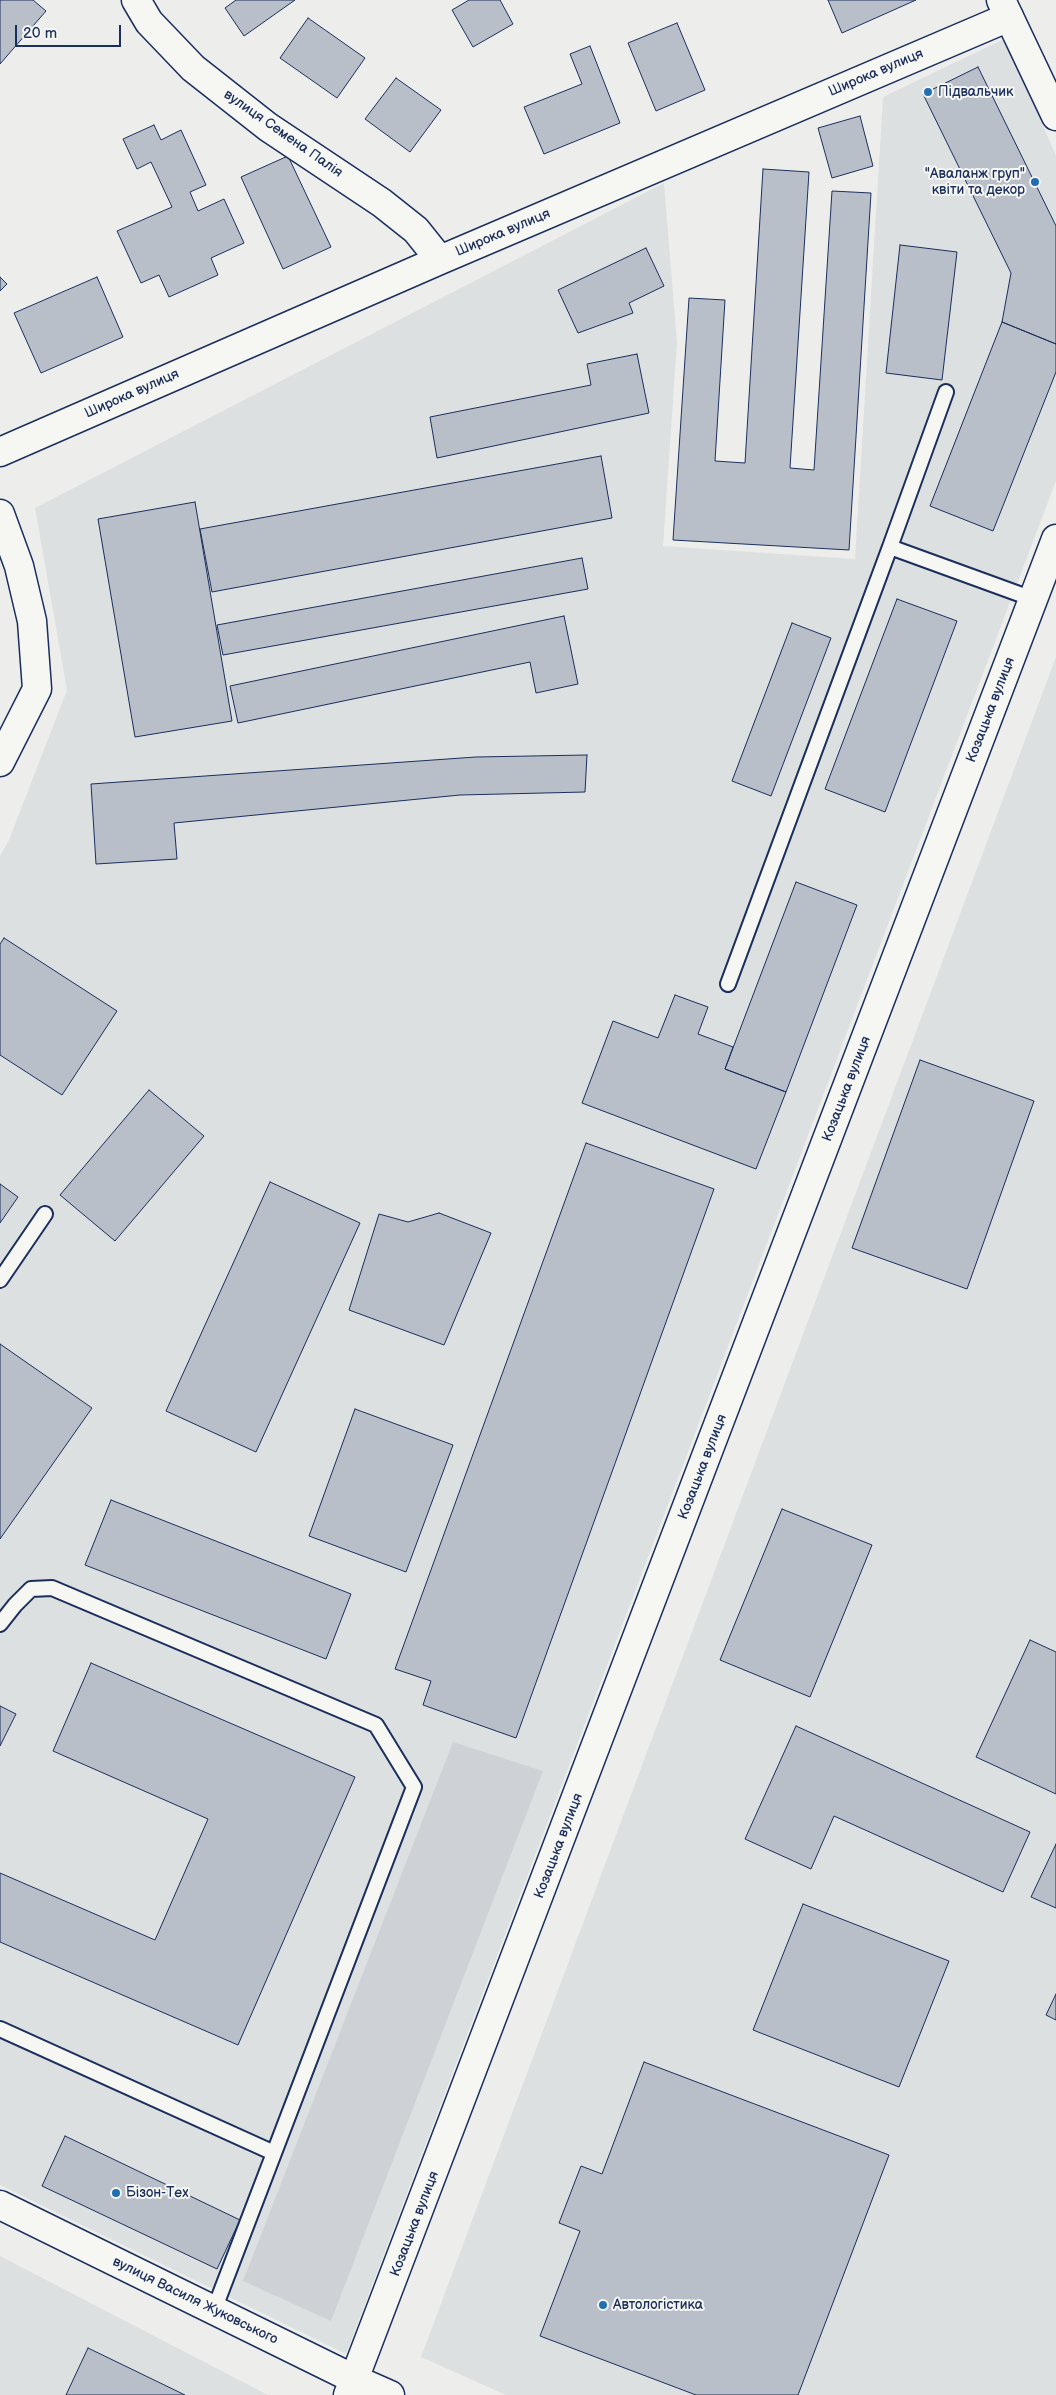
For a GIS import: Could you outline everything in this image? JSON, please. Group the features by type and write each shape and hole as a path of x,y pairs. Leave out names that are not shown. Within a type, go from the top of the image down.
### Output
{"street":[{"name":"вулиця Семена Палія","path":"136,0 149,22 193,68 268,126 382,203 416,230 440,260"},
{"name":"Широка вулиця","path":"0,452 440,260 1005,9"},
{"path":"1005,9 1056,116"},
{"path":"0,514 19,566 32,621 37,689 0,762"},
{"name":"Козацька вулиця","path":"352,2387 1056,539"},
{"name":"вулиця Василя Жуковського","path":"0,2205 214,2310 352,2387 390,2395"}],"lane":[{"path":"728,984 946,392"},
{"path":"890,547 1033,599"},
{"path":"0,1280 45,1214"},
{"path":"0,1624 31,1589 52,1588 376,1725 414,1787 214,2310"},
{"path":"0,2029 274,2153"}],"shaded area":[{"path":"1006,38 1056,156 1056,481 346,2354 0,2185 0,856 9,840 67,690 35,508 664,183 677,343 663,546 855,559 883,97"},
{"path":"1056,657 1056,2395 506,2395 421,2357"},
{"path":"453,1742 543,1771 331,2321 243,2281"},
{"path":"0,2256 268,2395 0,2395"}],"building":[{"path":"0,0 33,0 46,11 0,64"},
{"path":"236,0 295,0 244,36 225,8"},
{"path":"469,0 500,0 513,24 473,47 452,10"},
{"path":"828,0 916,0 842,33"},
{"path":"308,18 365,58 337,98 280,58"},
{"path":"677,23 705,90 656,111 628,43"},
{"path":"590,46 620,123 544,154 524,107 582,84 570,54"},
{"path":"978,67 1056,226 1056,344 1002,322 1011,273 923,94"},
{"path":"396,78 441,110 410,152 365,119"},
{"path":"860,116 873,166 832,178 818,128"},
{"path":"154,125 161,140 181,130 206,185 190,192 198,211 224,199 244,243 211,258 218,275 169,297 159,275 141,283 117,231 172,207 151,162 137,169 123,139"},
{"path":"288,156 331,247 283,269 241,177"},
{"path":"763,169 809,172 790,468 814,470 832,191 871,193 849,550 673,540 689,298 725,300 715,461 745,463"},
{"path":"900,245 957,252 942,380 886,373"},
{"path":"646,248 664,286 629,303 633,313 578,333 558,290"},
{"path":"0,277 7,284 0,291"},
{"path":"97,277 123,337 41,373 14,313"},
{"path":"1002,322 1056,344 1056,372 993,531 930,506"},
{"path":"637,354 649,413 437,458 430,417 591,385 587,364"},
{"path":"601,456 612,518 212,592 200,529"},
{"path":"195,502 232,721 135,737 98,519"},
{"path":"582,558 588,589 223,655 217,625"},
{"path":"897,599 957,621 885,812 825,789"},
{"path":"564,616 578,684 536,693 530,662 238,723 230,686"},
{"path":"792,623 831,638 771,796 732,781"},
{"path":"587,755 585,792 460,795 174,823 177,859 96,864 91,784 476,757"},
{"path":"796,882 857,905 786,1092 725,1069"},
{"path":"4,938 117,1011 62,1095 0,1055 0,944"},
{"path":"675,995 708,1007 698,1034 733,1047 725,1069 786,1092 756,1169 582,1103 613,1021 658,1038"},
{"path":"920,1060 1034,1101 967,1289 852,1248"},
{"path":"149,1090 204,1136 115,1241 60,1195"},
{"path":"586,1143 714,1189 516,1738 423,1705 431,1681 395,1669"},
{"path":"270,1182 360,1223 256,1452 166,1411"},
{"path":"0,1184 18,1197 0,1223"},
{"path":"439,1213 491,1233 444,1345 349,1310 379,1214 408,1222"},
{"path":"0,1344 92,1408 0,1539"},
{"path":"355,1409 453,1445 406,1572 309,1536"},
{"path":"111,1500 351,1594 326,1659 85,1565"},
{"path":"782,1509 872,1545 810,1697 720,1660"},
{"path":"1030,1640 1056,1652 1056,1794 976,1757"},
{"path":"91,1663 355,1777 238,2045 0,1942 0,1873 155,1940 208,1819 53,1751"},
{"path":"0,1706 16,1714 0,1746"},
{"path":"796,1726 1030,1832 1003,1892 834,1816 811,1869 745,1839"},
{"path":"1056,1844 1056,1908 1031,1897"},
{"path":"803,1904 949,1961 899,2087 753,2030"},
{"path":"1056,1994 1056,2020 1046,2015"},
{"path":"644,2062 889,2155 798,2395 696,2395 540,2336 580,2231 559,2223 581,2166 602,2174"},
{"path":"65,2136 240,2220 217,2269 42,2186"},
{"path":"88,2348 185,2395 66,2395"}],"place":[{"name":"Підвальчик","path":"928,92"},
{"name":"\"Аваланж груп\" квіти та декор","path":"1035,182"},
{"name":"Бізон-Тех","path":"116,2193"},
{"name":"Автологістика","path":"603,2305"}]}
